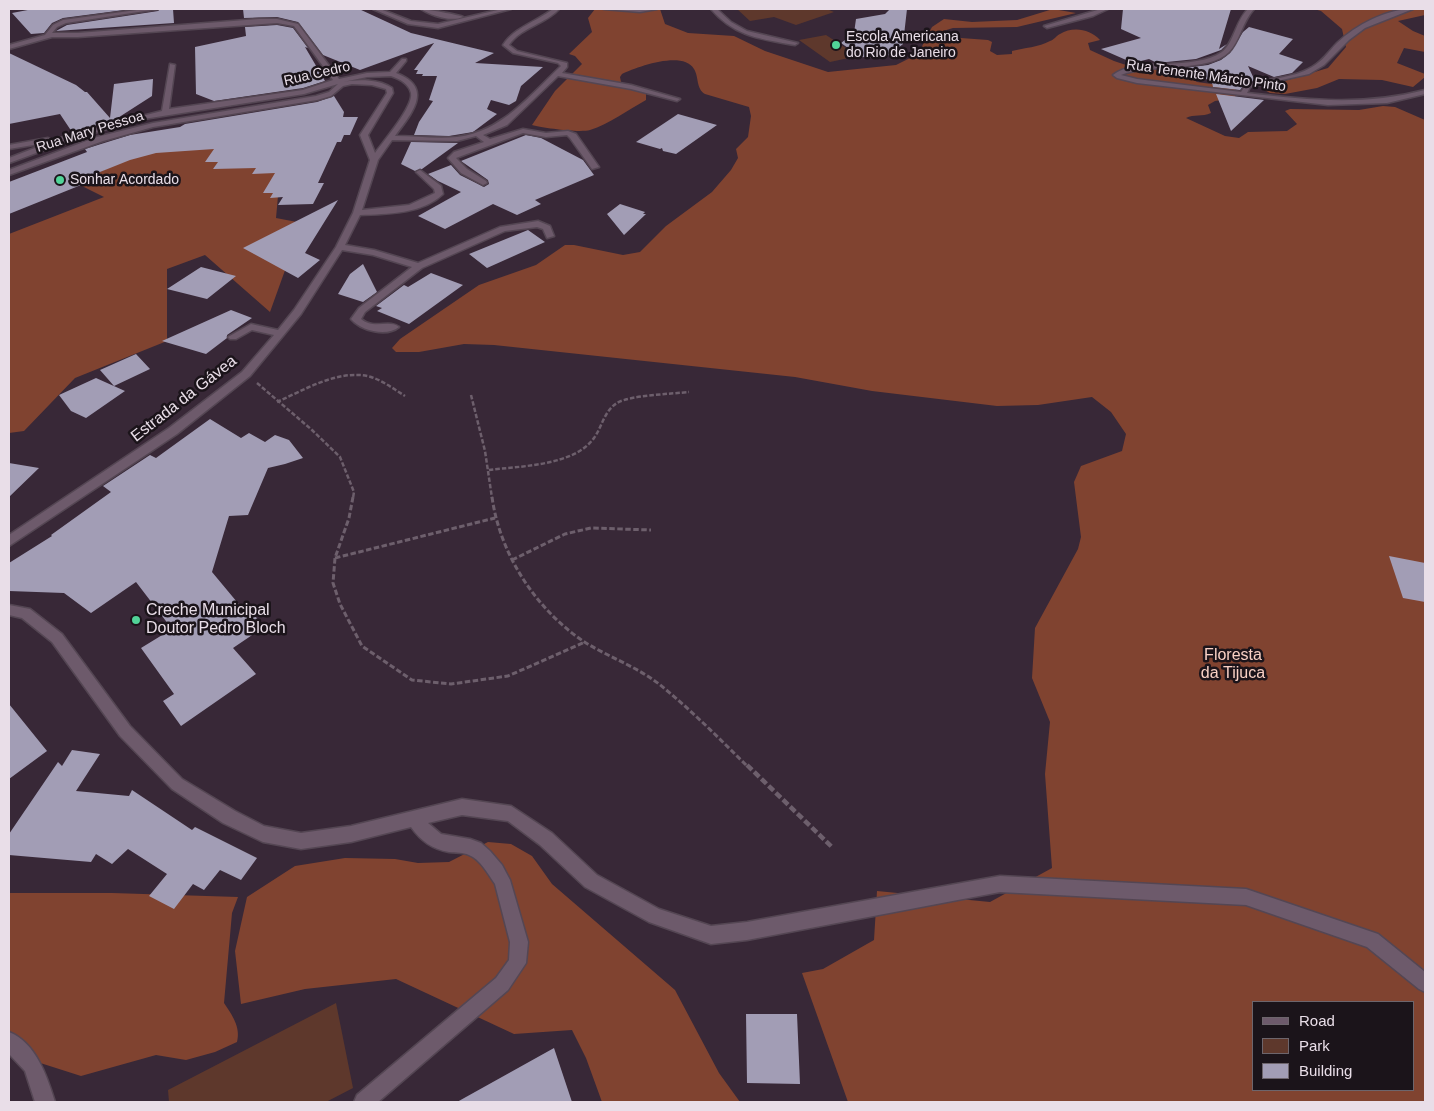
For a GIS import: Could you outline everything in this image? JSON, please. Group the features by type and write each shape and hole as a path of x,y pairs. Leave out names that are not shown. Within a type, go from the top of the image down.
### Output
{"street":[{"path":"51,35 48,34 50,30 65,21 155,9"},
{"path":"376,9 410,23 430,26 451,24 508,9"},
{"path":"424,9 443,16 490,14"},
{"path":"391,138 457,139 479,135 504,123 564,67 565,64 560,62 515,52 506,45 511,38 544,19 556,9"},
{"path":"607,9 654,9"},
{"path":"714,9 730,25 737,29 795,43"},
{"path":"1047,26 1106,9"},
{"name":"Rua Tenente Márcio Pinto","path":"1251,9 1242,18 1230,48 1223,54 1212,58 1128,71 1116,75 1132,80 1333,104 1359,104 1396,100 1425,92"},
{"path":"1244,94 1244,90 1248,86 1302,75 1315,69 1339,45 1358,30 1380,17 1410,9"},
{"path":"9,47 51,35 259,21 290,22 296,25 340,83"},
{"path":"391,138 406,115 415,95 411,85 406,80 392,74 404,60"},
{"path":"166,112 172,65"},
{"name":"Rua Cedro","path":"166,112 304,92 368,75 392,74"},
{"path":"558,74 631,87 677,99"},
{"name":"Rua Cedro","path":"340,83 370,82 388,88 390,93 364,135 374,160"},
{"name":"Rua Cedro","path":"179,120 317,98 335,91 340,83"},
{"path":"179,120 174,116 183,110"},
{"name":"Rua Mary Pessoa","path":"9,161 89,131 166,112"},
{"path":"153,125 161,119 160,116 155,114"},
{"name":"Rua Mary Pessoa","path":"9,173 100,139 179,120"},
{"path":"504,123 516,132"},
{"path":"89,131 86,137 100,139"},
{"path":"483,183 464,171 452,158 457,154 516,132 531,132 550,136 570,134 595,167"},
{"path":"479,135 489,142"},
{"name":"Estrada da Gávea","path":"9,541 173,432 246,374 298,312 340,247 356,213 374,160 391,138"},
{"path":"9,147 63,140 78,143 76,148"},
{"path":"356,213 415,207 431,201 438,194 438,188 420,172"},
{"path":"394,327 374,329 362,325 356,318 362,310 419,266 503,229 524,224 538,224 547,228 550,236"},
{"path":"340,247 374,253 419,266"},
{"path":"232,337 251,327 280,333"},
{"path":"9,610 26,613 57,638 125,731 177,784 229,817 264,834 302,841 351,834 462,807 511,814 546,839 592,881 654,916 711,935 747,932 1000,884 1246,897 1372,940 1425,984"},
{"path":"364,1102 502,984 517,963 519,942 502,880 497,872 480,852 472,848 435,839 426,834 414,818"},
{"path":"9,1041 32,1065 45,1102"}],"path":[{"path":"246,374 312,430 340,457 354,492 349,518 334,558 333,583 340,604 362,646 412,680 451,684 508,676 585,642"},
{"path":"277,402 331,381 356,376 366,376 382,382 405,396"},
{"path":"489,470 559,460 574,454 589,444 597,433 607,410 614,403 623,400 689,392"},
{"path":"471,395 489,470 495,518 512,560 529,587 552,616 585,642 620,660 664,689 708,726 833,848"},
{"path":"334,558 495,518"},
{"path":"512,560 565,534 591,528 652,530"}],"green space":[{"name":"Floresta da Tijuca","path":"595,9 660,9 665,24 688,33 734,36 765,51 828,72 896,65 918,54 932,27 944,19 972,22 1017,20 1053,9 1076,13 1017,27 953,28 943,31 947,37 988,40 992,42 990,51 997,55 1012,54 1012,51 1041,45 1070,30 1086,31 1100,40 1088,43 1090,50 1114,61 1132,67 1174,68 1197,82 1233,87 1236,91 1235,98 1215,101 1208,105 1211,113 1186,118 1225,136 1239,138 1248,132 1287,131 1297,124 1285,111 1290,109 1359,110 1383,106 1395,107 1425,120 1425,1102 848,1102 802,973 823,969 874,940 877,891 990,902 1052,868 1045,774 1050,722 1032,678 1035,628 1078,549 1081,537 1074,482 1081,466 1122,451 1126,434 1111,412 1092,397 1038,405 997,406 872,391 795,377 494,345 464,344 419,352 396,352 392,348 400,339 479,285 536,265 565,245 574,245 623,255 640,252 666,226 712,192 731,170 738,158 736,149 748,137 751,116 749,107 702,92 694,69 688,63 680,61 670,60 648,64 622,74 620,77 621,82 646,94 646,100 611,121 585,131 553,129 532,125 555,91 582,64 575,56 569,54 592,32 588,18"},
{"path":"737,9 835,9 829,10 834,12 796,25 774,17 750,21"},
{"path":"1314,9 1425,9 1425,15 1398,21 1425,36 1425,52 1404,48 1397,63 1425,74 1425,77 1413,87 1382,80 1339,79 1317,88 1285,94 1270,93 1261,88 1328,68 1346,47 1342,29 1321,11"},
{"path":"826,35 858,56 830,62 799,40"},
{"path":"152,144 282,152 276,218 302,223 270,312 205,255 167,269 167,341 75,378 24,431 9,433 9,234 104,197 78,184"},
{"path":"488,842 511,844 532,856 552,884 675,990 719,1073 740,1102 602,1102 586,1058 572,1030 514,1034 396,979 305,989 241,1004 235,951 247,897 295,866 345,858 395,859 418,863 449,862"},
{"path":"9,893 112,893 238,897 232,913 224,1003 237,1026 237,1042 215,1052 186,1060 156,1055 81,1076 9,1053"},
{"path":"336,1003 353,1088 326,1102 169,1102 168,1090"}],"building":[{"path":"33,9 132,9 63,18 52,23 44,33 31,34 12,13"},
{"path":"160,9 173,9 174,23 56,31 67,25 158,11"},
{"path":"243,9 359,9 411,33 494,53 475,63 543,67 521,86 516,101 509,105 491,100 487,109 497,114 473,132 449,136 414,135 419,122 433,101 429,100 437,76 422,76 423,74 416,74 418,70 414,70 434,43 360,70 323,55 298,22 277,17 244,18"},
{"path":"890,9 907,9 903,44 885,58 861,57 841,43 854,33 856,19 885,14"},
{"path":"1123,9 1231,9 1219,49 1227,44 1221,50 1196,59 1157,63 1149,59 1133,63 1101,49 1141,38 1121,29"},
{"path":"277,25 293,28 308,48 305,47 325,81 303,88 214,101 196,94 195,47 246,36 245,27"},
{"path":"1249,27 1293,39 1279,54 1303,62 1292,73 1274,77 1248,66 1255,81 1246,83 1240,90 1213,87 1212,82 1184,68 1208,65 1221,60 1230,53 1243,32"},
{"path":"9,53 87,92 110,118 114,84 153,79 152,96 113,121 72,132 60,114 9,124"},
{"path":"1216,94 1264,100 1231,131"},
{"path":"334,96 344,112 343,117 358,117 350,135 344,135 341,142 337,142 318,183 324,183 313,204 278,205 283,197 270,198 273,193 263,193 275,173 252,174 256,168 213,169 218,162 205,162 214,149 156,153 130,160 85,178 91,181 9,214 9,182 87,152 85,149 130,135 317,102"},
{"path":"678,114 717,125 676,154 663,151 662,148 636,142"},
{"path":"526,135 541,138 583,160 594,175 535,200 541,204 517,215 493,204 445,229 418,216 461,192 428,174 451,165 460,175 484,187 489,184 488,180 461,161"},
{"path":"411,142 458,143 422,169 415,171 401,164"},
{"path":"338,200 305,253 320,260 298,278 243,248"},
{"path":"620,204 645,212 643,214 646,214 624,235 607,214"},
{"path":"528,230 545,242 487,268 469,254"},
{"path":"363,264 377,292 363,302 338,294 350,274"},
{"path":"201,267 236,276 207,299 167,289"},
{"path":"431,273 463,285 409,324 377,311 382,308 376,306 404,285 408,287"},
{"path":"231,310 252,318 227,335 227,338 206,354 162,341"},
{"path":"136,354 150,369 114,386 100,370"},
{"path":"96,378 125,391 86,418 71,411 59,395"},
{"path":"210,419 241,438 249,433 265,442 275,435 289,440 303,458 268,468 248,515 229,516 212,572 247,614 251,611 264,627 233,648 256,674 181,726 163,701 174,694 141,648 172,629 136,582 91,613 64,593 9,591 9,563 52,536 111,492 103,486 150,455 156,458"},
{"path":"9,463 39,468 9,497"},
{"path":"1389,556 1425,563 1425,602 1403,598"},
{"path":"9,704 47,751 9,779"},
{"path":"72,750 100,754 76,791 129,796 132,790 192,830 195,827 257,858 241,880 220,870 204,890 193,884 174,909 149,896 167,874 128,849 112,864 96,854 91,862 9,855 9,834 58,762 62,766"},
{"path":"746,1014 797,1014 800,1084 747,1083"},
{"path":"554,1048 572,1102 457,1102"}],"place":[{"name":"Escola Americana do Rio de Janeiro","path":"836,45"},
{"name":"Sonhar Acordado","path":"60,180"},
{"name":"Creche Municipal Doutor Pedro Bloch","path":"136,620"}]}
